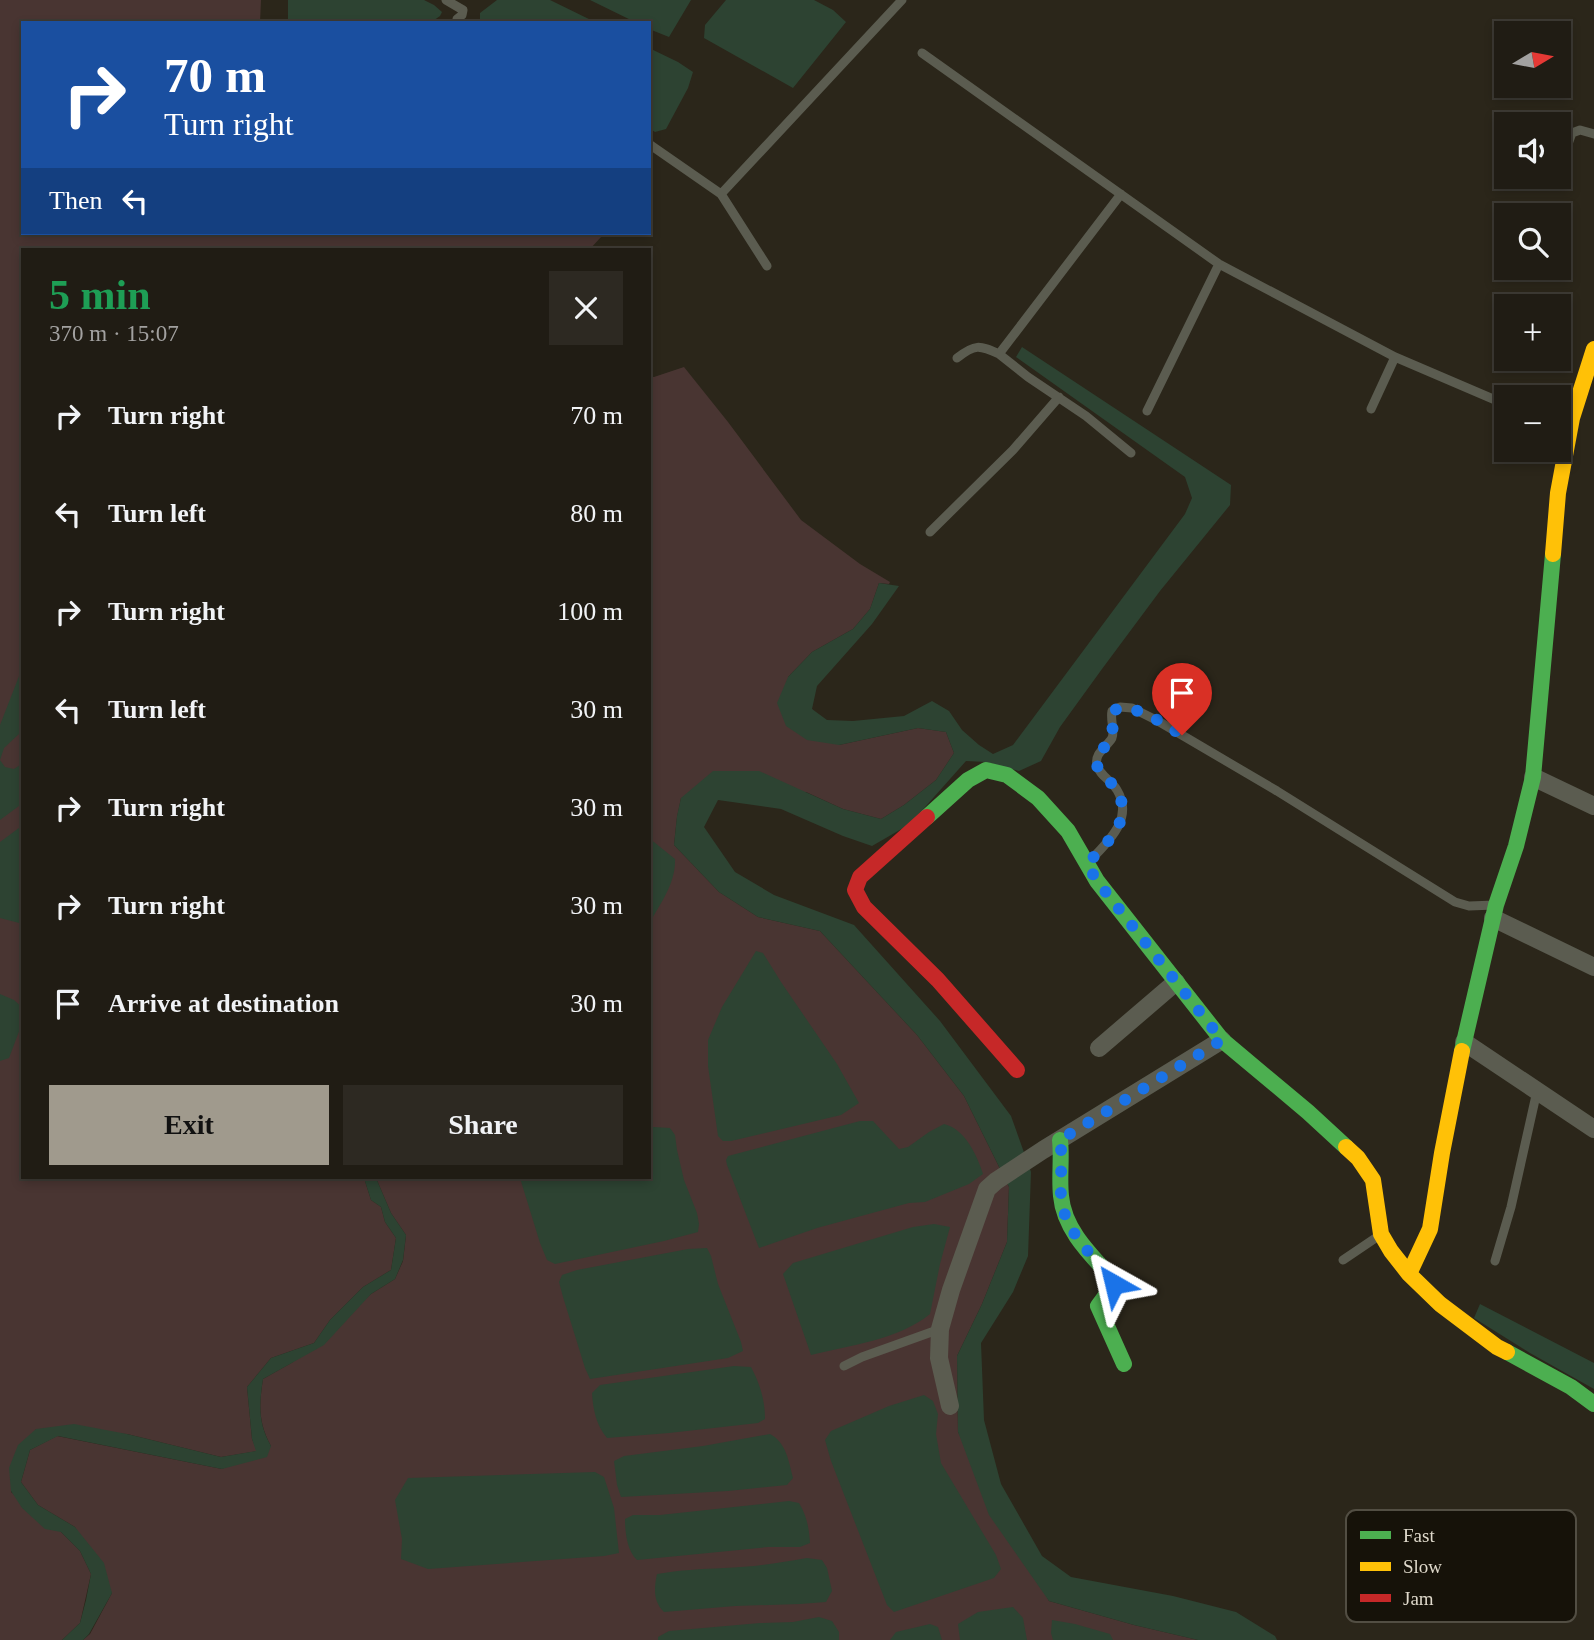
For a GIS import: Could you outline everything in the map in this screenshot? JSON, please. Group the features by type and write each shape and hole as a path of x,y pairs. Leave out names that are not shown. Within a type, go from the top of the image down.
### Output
{"street":[{"path":"1571,409 1590,377 1594,349"},
{"path":"1409,1274 1430,1229 1464,1042 1495,912 1517,846 1532,777 1561,462"},
{"path":"1017,1070 939,980 864,906 855,890 860,877 968,780 986,770 1007,775 1038,798 1069,831 1097,881 1222,1040 1358,1158 1373,1180 1381,1234 1409,1274 1440,1304 1497,1347 1571,1387 1594,1404"},
{"path":"1532,777 1594,806"},
{"path":"1495,912 1594,967"},
{"path":"1099,1048 1176,982"},
{"path":"950,1406 939,1358 940,1329 987,1189 1043,1150 1222,1040"},
{"path":"1464,1042 1594,1129"},
{"path":"1060,1140 1063,1158 1061,1199 1064,1213 1079,1240 1113,1279 1112,1289 1099,1301 1098,1306 1124,1364"}],"lane":[{"path":"446,0 463,10 458,21"},
{"path":"721,194 902,0"},
{"path":"922,53 1219,264 1395,357 1494,399"},
{"path":"1571,136 1580,130 1594,134"},
{"path":"651,145 721,194 768,266"},
{"path":"999,354 1121,194"},
{"path":"1147,411 1219,264"},
{"path":"957,358 975,347 983,347 999,354 1086,416 1131,453"},
{"path":"1371,409 1395,357"},
{"path":"930,531 1013,450 1059,397"},
{"path":"1087,864 1119,828 1123,815 1117,789 1098,770 1096,763 1097,755 1113,732 1110,719 1112,711 1120,707 1132,708 1277,791 1455,902 1495,912"},
{"path":"1495,1261 1511,1207 1537,1091"},
{"path":"1343,1260 1381,1234"},
{"path":"844,1366 940,1329"}],"shaded area":[{"path":"0,0 261,0 260,21 21,21 21,235 602,236 591,248 21,248 21,1179 364,1179 371,1200 381,1207 385,1222 396,1238 391,1270 363,1287 330,1320 314,1343 271,1358 247,1387 252,1439 257,1451 221,1457 127,1434 36,1429 11,1492 80,1551 91,1574 80,1623 62,1640 0,1640"},
{"path":"288,0 424,0 442,12 433,21 288,21"},
{"path":"497,0 550,0 593,21 482,21 480,13"},
{"path":"590,0 691,0 669,37 651,30 651,21 633,21"},
{"path":"726,0 814,0 833,10 846,22 793,88 704,38 705,25"},
{"path":"651,49 693,72 688,88 666,129 655,132 651,129"},
{"path":"1022,347 1231,485 1230,505 1160,591 1102,669 1060,727 1041,761 1019,771 986,762 966,761 910,824 872,846 781,809 718,800 704,827 735,872 774,895 854,925 940,1021 1011,1116 1031,1172 1028,1256 1013,1292 981,1343 984,1420 1001,1484 1042,1556 1071,1577 1173,1596 1236,1612 1275,1636 1277,1640 1198,1640 1049,1601 989,1515 958,1432 957,1356 1007,1242 1009,1187 964,1096 917,1035 820,931 758,917 719,892 674,845 681,798 713,771 759,771 843,809 881,819 936,780 954,753 946,732 918,728 839,745 807,740 786,726 777,703 788,677 812,652 853,629 870,609 879,583 899,586 872,624 817,686 812,709 827,720 853,721 904,716 932,701 949,711 962,730 993,754 1013,745 1185,514 1192,498 1185,477 1016,357"},
{"path":"684,367 801,520 860,564 890,582 879,583 870,609 853,629 812,652 788,677 839,745 918,728 946,732 954,753 936,780 881,819 843,809 806,792 681,798 674,845 719,892 758,917 820,931 917,1035 964,1096 1009,1187 1007,1242 957,1356 958,1432 1049,1601 1198,1640 83,1640 90,1634 112,1593 75,1527 38,1505 21,1482 30,1450 57,1436 222,1469 271,1446 261,1413 263,1379 293,1362 371,1294 395,1279 403,1261 406,1235 391,1213 376,1179 651,1179 651,377"},
{"path":"21,671 21,730 4,748 0,760 0,725"},
{"path":"0,760 5,767 14,769 21,764 21,804 0,820"},
{"path":"21,826 21,923 0,918 0,842"},
{"path":"651,840 675,859 673,876 651,920"},
{"path":"756,951 763,953 837,1064 859,1103 841,1115 723,1141 718,1136 708,1066 708,1040 722,1007"},
{"path":"0,994 21,1006 21,1026 9,1058 0,1061"},
{"path":"860,1121 873,1121 899,1149 908,1147 944,1124 951,1127 969,1144 983,1174 969,1184 925,1202 909,1203 817,1228 759,1248 727,1165 728,1156"},
{"path":"651,1128 670,1128 675,1135 684,1180 697,1213 698,1232 555,1264 547,1260 520,1179 651,1179"},
{"path":"364,1179 376,1179 391,1213 406,1235 403,1260 395,1279 371,1294 324,1345 263,1379 261,1414 271,1446 267,1457 222,1469 58,1436 30,1450 21,1482 38,1505 75,1527 104,1563 112,1593 83,1640 62,1640 80,1623 91,1574 80,1551 61,1532 45,1529 22,1508 11,1491 9,1468 18,1445 36,1429 74,1424 221,1457 256,1451 252,1439 247,1387 271,1358 314,1343 330,1320 363,1287 391,1270 396,1238 385,1222 381,1207 371,1200"},
{"path":"934,1224 950,1227 930,1314 889,1336 811,1355 783,1274 793,1263 913,1227"},
{"path":"707,1248 743,1351 728,1358 590,1379 563,1297 559,1282 562,1275 688,1249"},
{"path":"1480,1304 1594,1363 1594,1389 1474,1318"},
{"path":"734,1366 751,1367 757,1380 765,1419 758,1423 607,1438 603,1433 594,1411 592,1393 600,1385"},
{"path":"924,1395 933,1401 938,1414 936,1434 941,1463 996,1555 1001,1569 994,1578 894,1612 887,1605 825,1440 831,1431 889,1406"},
{"path":"770,1434 780,1442 788,1459 793,1478 787,1485 621,1497 614,1461 624,1456"},
{"path":"595,1472 604,1477 614,1508 619,1553 428,1569 401,1559 402,1539 395,1500 408,1478"},
{"path":"789,1501 799,1503 807,1522 810,1543 800,1547 768,1547 637,1560 627,1541 625,1519 633,1515 660,1515"},
{"path":"807,1558 822,1560 827,1568 832,1591 826,1602 664,1612 656,1599 657,1574 755,1566"},
{"path":"1013,1607 1023,1618 1027,1640 960,1640 958,1624 978,1612"},
{"path":"819,1617 832,1621 839,1632 839,1640 658,1640 658,1637 669,1631 793,1622"},
{"path":"1052,1620 1110,1634 1113,1640 1053,1640"},
{"path":"930,1624 938,1627 942,1640 890,1640 896,1632"}],"traffic: fast":[{"path":"1462,1051 1496,905 1516,846 1533,777 1553,554"},
{"path":"927,817 968,780 986,770 1007,775 1038,798 1068,831 1097,881 1222,1040 1346,1147"},
{"path":"1060,1140 1060,1189 1063,1208 1080,1241 1113,1279 1112,1287 1098,1306 1124,1364"},
{"path":"1507,1352 1571,1387 1594,1404"}],"traffic: slow":[{"path":"1553,554 1558,493 1572,418 1594,349"},
{"path":"1409,1274 1430,1229 1462,1051"},
{"path":"1346,1147 1358,1158 1373,1180 1381,1234 1409,1274 1440,1304 1507,1352"}],"traffic: jam":[{"path":"927,817 860,877 855,890 864,907 938,980 1017,1070"}],"route":[{"path":"1114,1284 1113,1279 1079,1240 1064,1213 1061,1199 1063,1158 1060,1140 1222,1040 1097,881 1087,864 1119,828 1123,815 1117,789 1098,770 1096,763 1097,755 1113,732 1110,719 1112,711 1120,707 1132,708 1182,735"}]}
